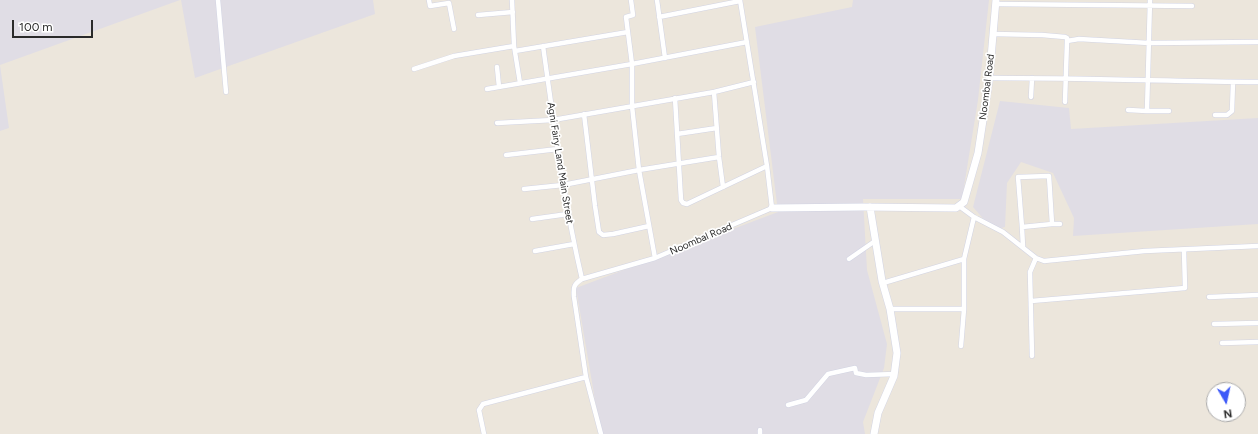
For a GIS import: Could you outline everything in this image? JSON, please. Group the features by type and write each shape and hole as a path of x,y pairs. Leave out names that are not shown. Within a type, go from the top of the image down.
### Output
{"street":[{"path":"218,0 226,92"},
{"path":"429,0 430,6 449,3 454,29"},
{"path":"512,0 515,49 520,83"},
{"path":"631,0 633,15 626,17 632,64 632,106 639,170 655,258"},
{"path":"658,0 664,58"},
{"path":"660,17 740,0 767,166 772,208 956,208 959,206 1003,232 1036,258 1044,261 1145,251 1258,246"},
{"path":"996,2 1150,3 1192,6"},
{"name":"Noombal Road","path":"959,206 964,202 978,153 989,78 996,2"},
{"path":"1147,111 1150,3"},
{"path":"478,15 513,12"},
{"path":"414,68 454,56 543,46 628,32"},
{"path":"993,34 1042,35 1067,38 1067,78 1065,102"},
{"path":"1067,42 1085,40 1149,43 1258,42"},
{"path":"487,89 747,42"},
{"name":"Agni Fairy Land Main Street","path":"543,46 563,185 582,279"},
{"path":"497,67 499,87"},
{"path":"989,78 1067,78 1111,80 1148,79 1258,82"},
{"path":"1031,97 1032,78"},
{"path":"497,123 553,120 714,92 754,82"},
{"path":"1215,115 1227,115 1232,111 1233,82"},
{"path":"714,92 723,187"},
{"path":"676,98 683,203 687,204 767,166"},
{"path":"1128,110 1169,111"},
{"path":"584,114 596,218 599,232 603,235 613,234 649,226"},
{"path":"678,134 717,128"},
{"path":"506,155 558,149"},
{"path":"524,189 563,185 639,170 719,157"},
{"path":"1023,247 1018,177 1049,176 1052,224"},
{"path":"870,207 875,241 890,309 897,350 894,374 878,413 874,434"},
{"name":"Noombal Road","path":"582,279 655,258 772,208"},
{"path":"532,219 568,214"},
{"path":"961,346 964,308 964,259 974,216"},
{"path":"1022,227 1060,224"},
{"path":"849,259 875,241"},
{"path":"535,251 574,244"},
{"path":"1031,301 1185,288 1184,250"},
{"path":"1032,356 1030,272 1036,258"},
{"path":"883,282 964,259"},
{"path":"582,279 576,283 573,288 586,377 601,434"},
{"path":"1209,297 1258,295"},
{"path":"890,309 964,308"},
{"path":"1214,324 1258,323"},
{"path":"1222,343 1258,342"},
{"path":"788,405 806,400 828,374 854,368 856,373 866,375 894,374"},
{"path":"484,434 479,410 483,404 586,377"}],"shaded area":[{"path":"0,0 180,0 0,65"},
{"path":"181,0 373,0 375,14 195,78"},
{"path":"853,0 989,0 978,100 962,199 863,199 867,270 887,344 884,368 863,422 865,434 603,434 597,412 576,288 778,212 755,27 852,7"},
{"path":"0,65 9,128 0,131"},
{"path":"1000,101 1069,108 1071,129 1258,118 1258,224 1073,236 1074,218 1053,173 1021,162 1007,183 1005,227 993,230 973,207"}]}
